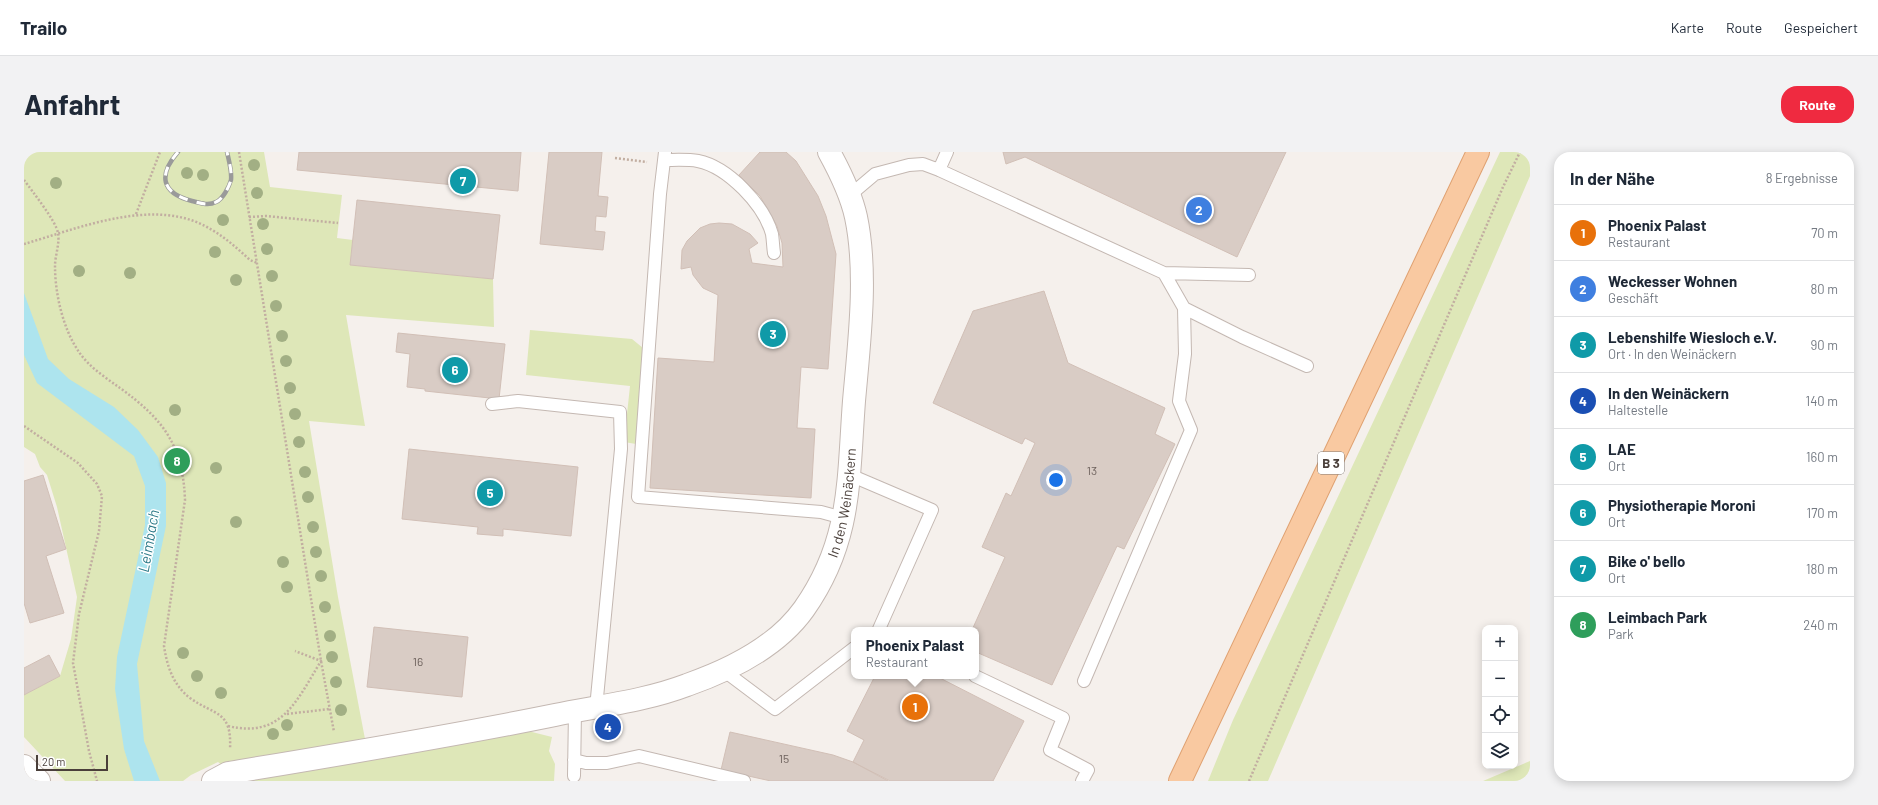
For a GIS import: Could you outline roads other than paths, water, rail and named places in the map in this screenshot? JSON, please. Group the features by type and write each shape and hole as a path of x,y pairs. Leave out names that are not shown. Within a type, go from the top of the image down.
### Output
{"main road":[{"name":"B 3","path":"1180,781 1478,152"}],"street":[{"name":"In den Weinäckern","path":"213,781 228,773 338,755 596,708 686,686 723,670 758,652 781,634 802,612 829,567 838,544 844,518 850,475 861,288 860,243 855,215 849,196 839,170 829,152"},
{"path":"24,766 39,781"}],"lane":[{"path":"939,170 947,152"},
{"path":"774,253 772,234 763,214 744,189 723,172 698,161 664,159 638,497 821,512 844,518"},
{"path":"849,196 875,174 909,165 923,164 1164,273 1249,276"},
{"path":"1084,681 1191,430 1179,401 1185,354 1184,308 1164,273"},
{"path":"1184,308 1242,337 1307,366"},
{"path":"492,404 518,401 620,412 621,448 596,708"},
{"path":"850,475 932,510 880,627"},
{"path":"723,670 775,709 851,650"},
{"path":"979,678 1063,718 1050,750 1088,770 1082,781"},
{"path":"574,776 575,711"},
{"path":"574,760 586,763 607,763 639,756 744,781"}],"water":[{"name":"Leimbach","path":"24,293 48,359 69,379 114,407 138,430 158,457 166,483 166,526 137,664 144,741 160,781 134,781 124,749 115,689 117,657 145,525 145,486 134,456 37,383 24,355"}],"railway":[{"path":"178,152 167,168 165,176 169,188 182,198 207,204 219,200 230,183 231,173 227,152"}],"place":[{"name":"Bike o' bello","path":"463,181"},
{"name":"Weckesser Wohnen","path":"1199,210"},
{"name":"Lebenshilfe Wiesloch e.V.","path":"773,334"},
{"name":"Physiotherapie Moroni","path":"455,370"},
{"name":"Leimbach Park","path":"177,461"},
{"name":"LAE","path":"490,493"},
{"name":"Phoenix Palast","path":"915,707"},
{"name":"In den Weinäckern","path":"608,727"}]}
